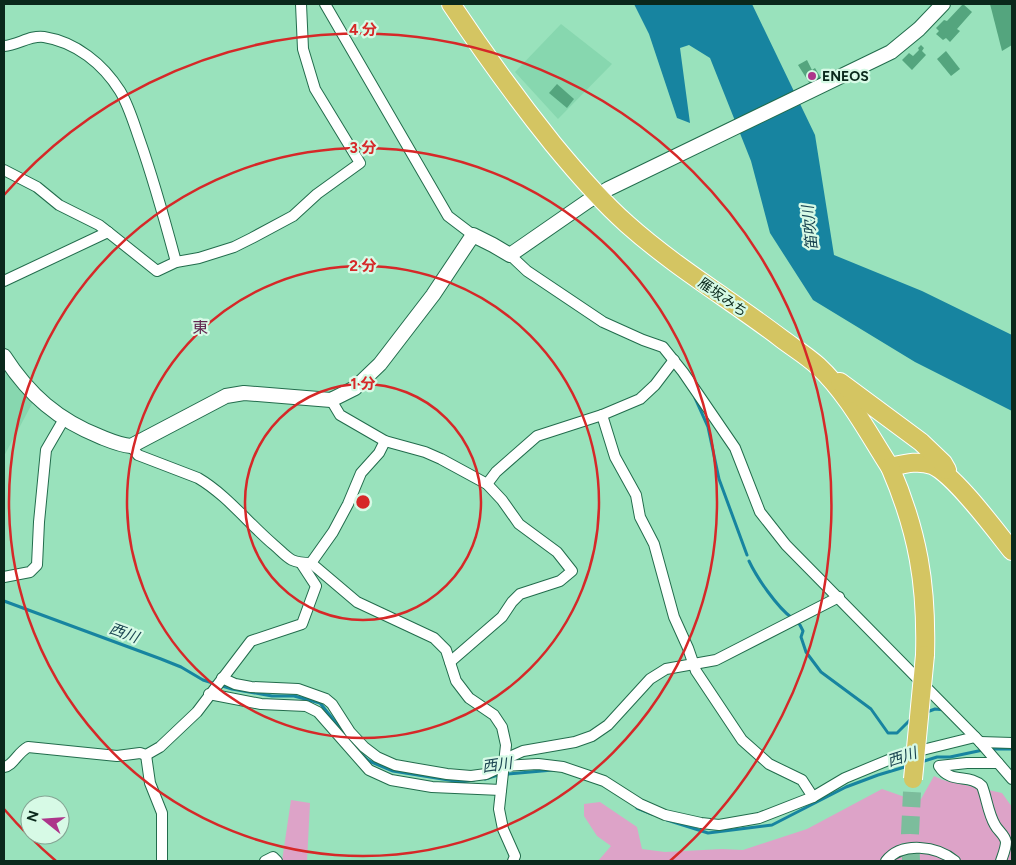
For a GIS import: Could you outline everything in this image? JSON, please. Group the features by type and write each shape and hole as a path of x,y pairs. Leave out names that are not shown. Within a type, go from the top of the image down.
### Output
{"highway":[{"name":"雁坂みち","path":"451,4 515,96 603,192 627,224 650,244 818,366 836,386 856,414 890,467 902,494 912,526 920,558 924,589 925,655 912,792"},
{"path":"818,366 921,442 943,463 953,481 1012,551"},
{"path":"890,467 920,462 933,465 953,481"}],"street":[{"path":"4,170 37,187 59,205 99,226 157,271 176,262 199,258 234,247 293,216 317,194 360,163 315,89 303,49 301,4"},
{"path":"325,4 448,216 473,235 493,244 527,271 603,322 662,347 674,360 735,448 760,512 786,545 839,597 977,740 1012,779"},
{"path":"510,256 603,192 891,52 919,29 942,4"},
{"path":"4,46 41,36 54,39 69,44 86,54 103,69 120,92 130,111 150,169 176,262"},
{"path":"4,281 108,232"},
{"path":"4,356 23,384 64,419 98,436 122,445 131,446 226,396 244,393 331,400 355,388 380,364 432,295 473,235"},
{"path":"487,484 496,472 537,436 602,415 640,399 655,385 674,360"},
{"path":"331,400 340,415 385,441 441,459 487,484 502,500 519,524 557,552 572,571 560,581 520,594 502,617 450,662"},
{"path":"602,415 616,457 636,495 640,517 654,544 674,617 696,671 742,740 769,764 802,780 813,797"},
{"path":"4,577 30,572 37,565 46,450 64,419"},
{"path":"306,563 336,525 348,504 361,473 379,453 385,441"},
{"path":"131,446 138,455 206,482 291,560 306,563 357,602 434,638 446,650 456,681 470,698 494,715 502,727 506,745 499,809 503,829 515,856 513,861"},
{"path":"4,767 10,765 21,751 28,747 117,756 140,753 146,755 160,747 197,712 251,641 302,624 316,586 306,563"},
{"path":"222,678 234,684 251,687 298,689 326,699 332,704 350,732 377,757 395,765 471,776 486,774 522,752 575,742 592,736 608,725 650,679 666,669 716,660 839,597"},
{"path":"209,694 262,704 306,706 318,712 369,770 391,780 432,787 501,790"},
{"path":"504,762 563,767 604,781 640,804 657,811 678,818 719,825 759,818 813,797 845,778 898,756 977,740 1012,743"},
{"path":"146,755 150,783 162,813 162,861"},
{"path":"998,763 967,763 939,766 944,774 972,781 982,786 991,818 1006,842 1001,861"},
{"path":"886,861 902,849 916,848 936,850 955,861"},
{"path":"265,861 273,857 277,861"}],"shaded area":[{"path":"561,24 612,64 558,119 515,72"},
{"path":"4,366 33,402 4,456"},
{"path":"934,776 943,780 1002,793 1012,807 1012,861 598,861 611,846 597,836 584,816 584,804 600,802 637,827 642,849 665,852 722,849 743,850 807,829 882,789 902,796 921,799"},
{"path":"291,800 310,803 307,861 282,861"}],"water":[{"name":"笛吹川","path":"634,4 752,4 815,135 834,255 922,291 1012,335 1012,411 915,362 813,300 770,233 751,161 710,58 689,45 680,48 690,123 677,118 649,34"}],"building":[{"path":"963,4 972,12 957,29 960,31 950,42 946,38 943,40 936,34 939,31 936,28 944,20 947,21"},
{"path":"990,4 1012,4 1012,45 1002,51"},
{"path":"921,45 924,48 922,51 926,55 912,70 902,60 909,53 913,56"},
{"path":"946,51 960,69 951,76 937,59"},
{"path":"807,60 812,70 815,68 821,78 810,84 798,65"},
{"path":"557,84 574,99 567,108 549,93"}],"waterway":[{"path":"695,398 708,427 719,479 747,555"},
{"path":"749,561 768,592 792,618"},
{"name":"西川","path":"4,601 161,659 181,667 203,680 232,689 272,696 294,696 320,703 360,753 369,761 393,771 461,782 474,780"},
{"path":"797,622 803,631 801,637 806,652 821,672 871,709 888,733 897,733 912,718"},
{"path":"924,713 935,709 945,710"},
{"name":"西川","path":"989,749 1012,749"},
{"name":"西川","path":"921,762 937,757 950,757 983,750"},
{"name":"西川","path":"667,820 708,833 772,825 846,787 908,766"},
{"name":"西川","path":"485,779 498,775 553,770"},
{"name":"西川","path":"637,808 652,814"}],"tunnel":[{"path":"911,861 912,792"}],"place":[{"name":"ENEOS","path":"812,76"}],"district":[{"name":"東","path":"200,327"}]}
